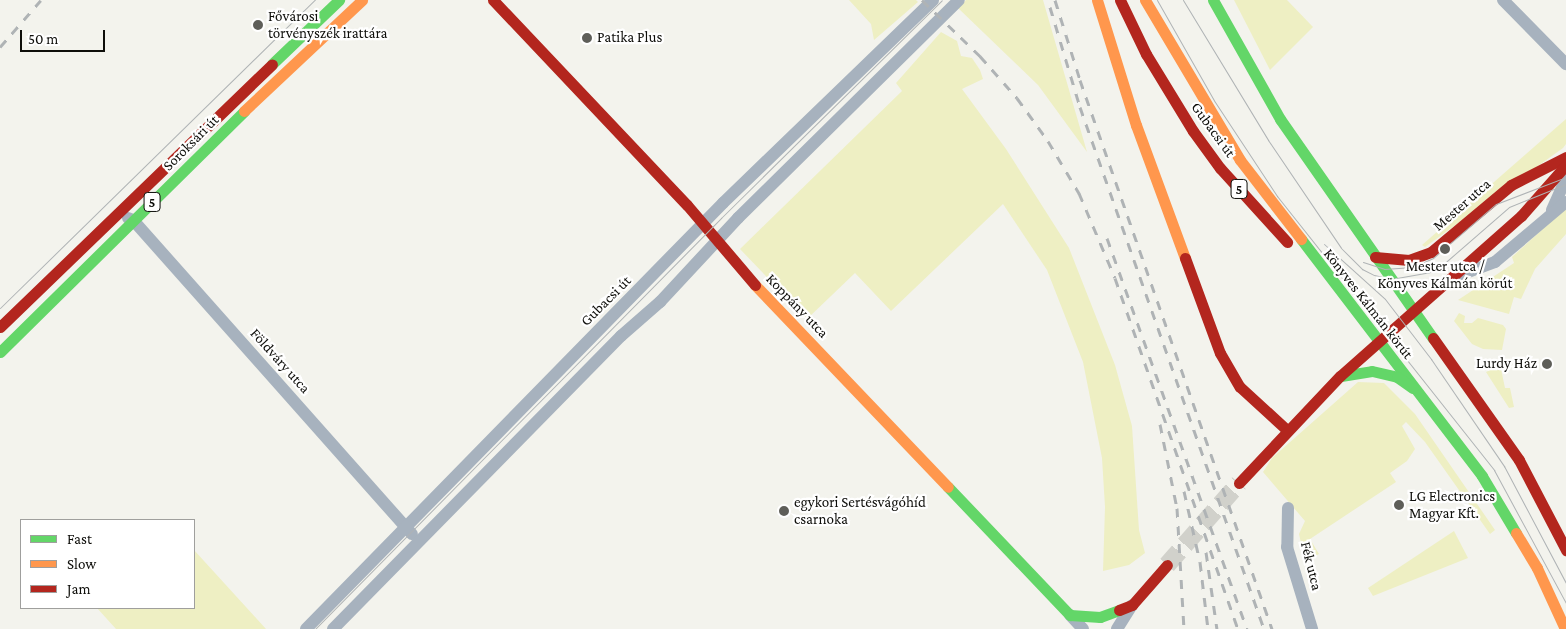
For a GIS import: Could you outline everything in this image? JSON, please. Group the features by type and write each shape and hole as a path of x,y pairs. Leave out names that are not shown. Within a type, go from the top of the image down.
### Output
{"main road":[{"name":"Soroksári út","path":"0,327 339,0"},
{"name":"Soroksári út","path":"0,352 304,52 362,0"},
{"name":"Koppány utca","path":"493,0 703,224 716,242 1070,615"},
{"path":"1097,0 1136,125 1210,328 1229,373 1240,387 1287,430"},
{"name":"Gubacsi út","path":"1120,0 1167,93 1214,160 1290,245 1329,280"},
{"name":"Könyves Kálmán körút","path":"1145,0 1216,125 1329,280 1418,390 1482,476 1537,568 1565,629"},
{"path":"1199,0 1246,65"},
{"name":"Könyves Kálmán körút","path":"1213,0 1246,65 1280,119 1519,460 1566,550"},
{"name":"Mester utca","path":"1375,257 1409,260 1431,252 1511,185 1566,157"},
{"path":"1239,482 1340,376 1455,277 1538,200 1566,166"},
{"path":"1340,376 1372,371 1397,377 1418,390"},
{"path":"1070,615 1100,617 1132,606 1167,565"}],"street":[{"name":"Gubacsi út","path":"306,629 703,224 933,0"},
{"path":"333,629 716,242 959,0"},
{"path":"1504,0 1566,64"},
{"path":"1547,218 1566,179"},
{"path":"1455,277 1495,262 1566,202"},
{"path":"110,219 123,217 133,220"},
{"name":"Földváry utca","path":"133,220 419,541"},
{"name":"Fék utca","path":"1288,508 1287,547 1312,629"},
{"path":"1117,629 1132,606"},
{"name":"Koppány utca","path":"1070,615 1083,629"}],"green space":[{"path":"849,0 916,0 918,2 874,40 871,24"},
{"path":"966,0 1043,0 1087,152 1038,85 958,8"},
{"path":"1234,0 1287,0 1313,27 1270,70"},
{"path":"941,32 957,41 961,56 972,58 980,70 983,79 962,89 1006,149 1069,248 1115,365 1132,426 1139,530 1145,553 1129,565 1103,571 1105,507 1102,458 1083,362 1047,270 1003,204 891,311 855,273 807,319 740,249 902,91 896,83"},
{"path":"1566,119 1566,144 1563,148 1425,247 1422,245"},
{"path":"1566,208 1566,234 1535,269 1521,299 1514,297 1509,314 1458,300 1514,263 1512,257"},
{"path":"1459,313 1465,316 1464,323 1472,323 1478,318 1503,325 1506,329 1502,350 1483,349 1472,344 1454,321"},
{"path":"1497,367 1501,369 1505,388 1510,388 1514,407 1509,408 1486,372"},
{"path":"1358,382 1384,383 1415,414 1495,530 1490,534 1425,442 1406,422 1402,426 1415,449 1407,461 1390,473 1396,482 1310,539 1319,554 1305,561 1299,534 1305,521 1263,472 1272,458"},
{"path":"1454,531 1468,558 1373,596 1368,588"},
{"path":"195,551 266,629 116,629 98,609 195,609"}],"tunnel":[{"path":"1167,565 1239,483"}],"tram line":[{"path":"0,308 315,0"},
{"path":"315,629 721,218 942,0"},
{"path":"1157,0 1215,102 1277,196 1494,470 1566,603"},
{"path":"1183,0 1268,140 1341,248 1362,269 1374,275 1391,279 1429,272 1440,267 1509,207 1566,184"},
{"path":"1363,262 1384,269 1413,267 1433,258 1496,204 1566,177"},
{"path":"1324,244 1385,299 1431,359 1504,466 1566,583"}],"railway":[{"path":"0,47 41,0"},
{"path":"922,0 980,56 1017,98 1048,141 1079,193 1115,278 1238,629"},
{"path":"1055,0 1080,80 1272,629"},
{"path":"1050,7 1080,107 1264,629"},
{"path":"1107,238 1247,629"},
{"path":"1160,424 1177,508 1184,629"},
{"path":"1184,491 1200,562 1208,629"},
{"path":"1206,552 1217,629"}],"traffic: fast":[{"path":"272,64 339,0"},
{"path":"1213,0 1280,119 1433,338"},
{"path":"0,352 244,111"},
{"path":"1301,239 1482,476 1516,533"},
{"path":"1341,376 1372,371 1397,377 1413,388"},
{"path":"948,487 1070,615 1100,617 1119,610"}],"traffic: slow":[{"path":"244,111 362,0"},
{"path":"1097,0 1136,125 1185,258"},
{"path":"1145,0 1240,160 1301,239"},
{"path":"755,285 948,487"},
{"path":"1516,533 1537,568 1565,629"}],"traffic: jam":[{"path":"493,0 687,205 755,285"},
{"path":"1120,0 1146,54 1193,131 1220,168 1287,242"},
{"path":"0,327 272,64"},
{"path":"1375,257 1409,260 1431,252 1511,185 1566,157"},
{"path":"1239,483 1340,376 1521,216 1566,165"},
{"path":"1185,258 1220,353 1240,387 1287,430"},
{"path":"1433,338 1519,460 1566,550"},
{"path":"1119,610 1132,605 1167,565"}],"place":[{"name":"Fővárosi törvényszék irattára","path":"258,25"},
{"name":"Patika Plus","path":"587,38"},
{"name":"Mester utca / Könyves Kálmán körút","path":"1445,249"},
{"name":"Lurdy Ház","path":"1547,364"},
{"name":"LG Electronics Magyar Kft.","path":"1399,505"},
{"name":"egykori Sertésvágóhíd csarnoka","path":"784,511"}]}
